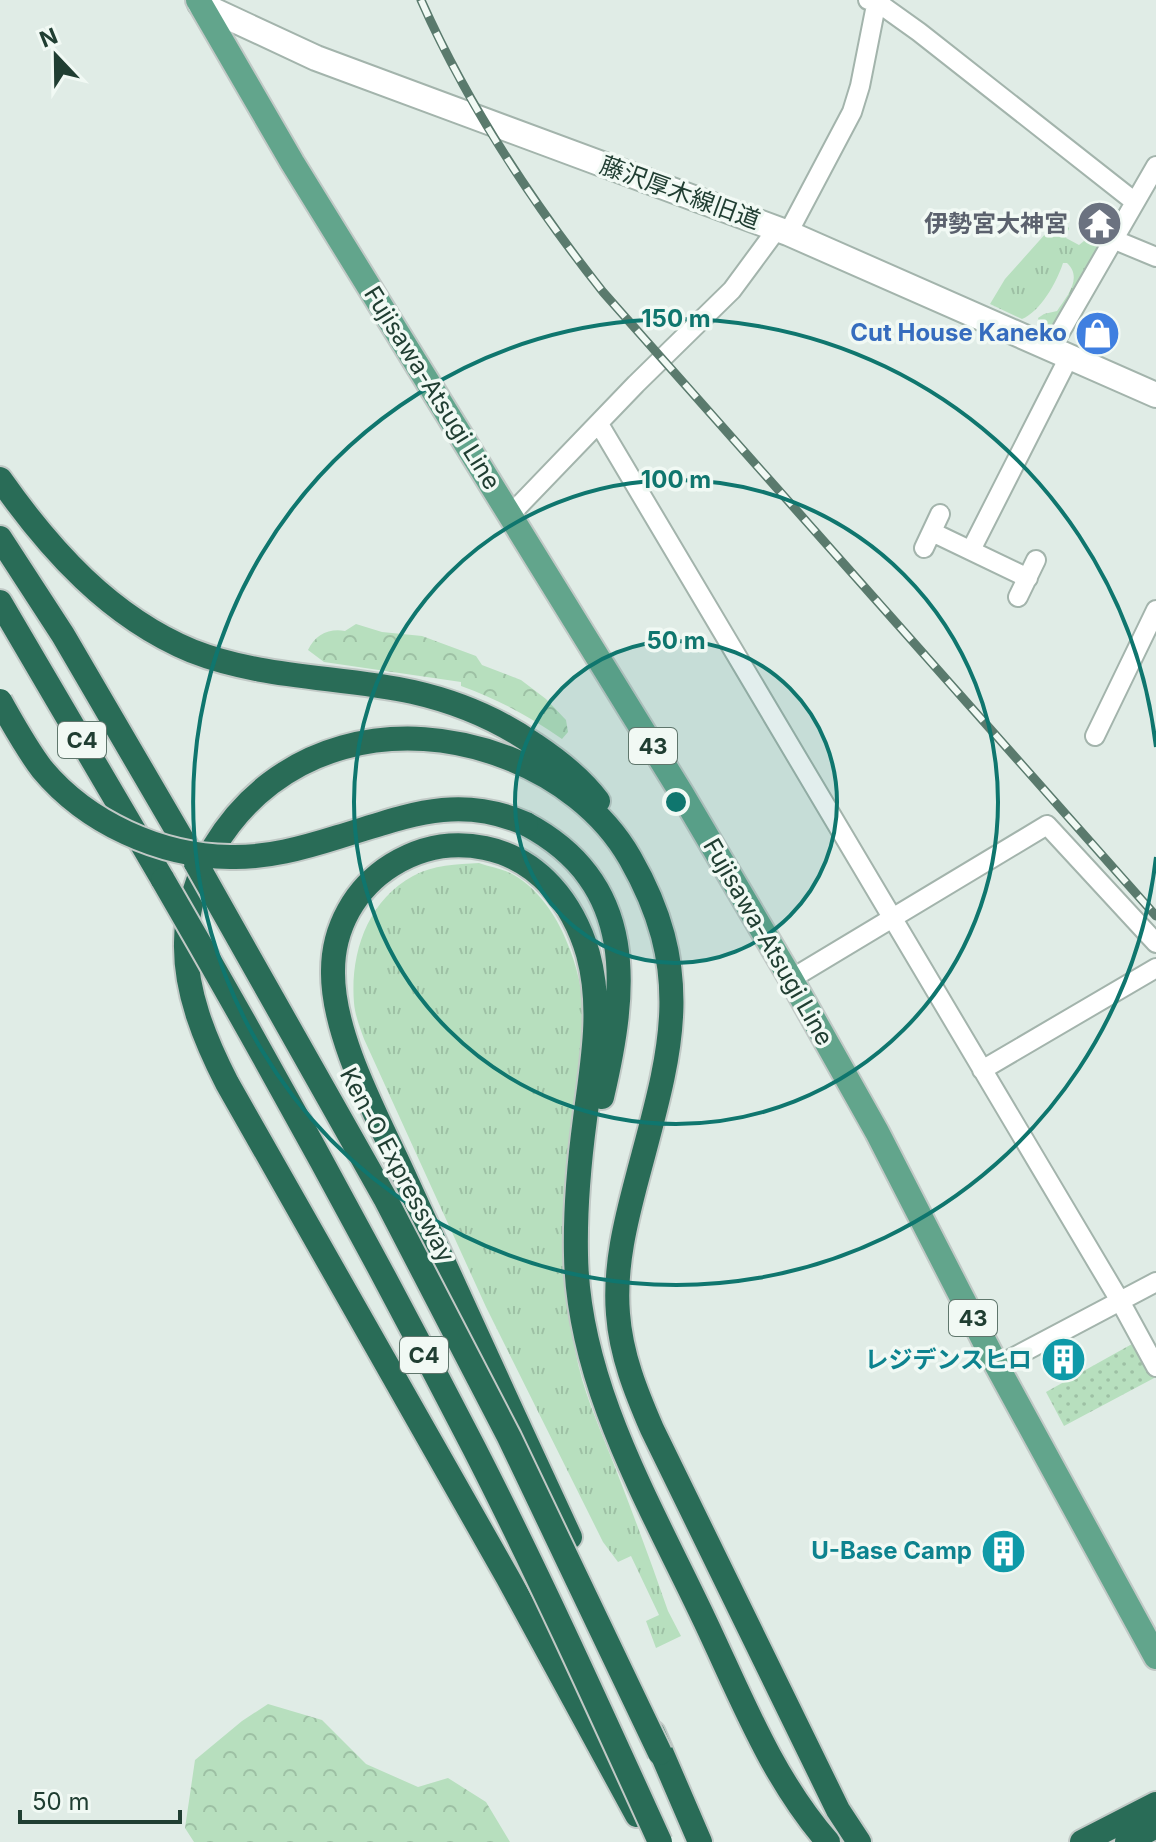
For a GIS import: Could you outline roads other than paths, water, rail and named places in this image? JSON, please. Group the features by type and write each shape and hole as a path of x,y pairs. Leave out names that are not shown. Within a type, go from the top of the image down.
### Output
{"highway":[{"path":"0,479 25,514 72,568 128,616 159,635 226,662 413,692 473,711 503,725 551,755 575,774 615,822 647,890 667,949 672,1013 666,1069 628,1212 622,1248 618,1314 624,1350 634,1386 652,1429 838,1810 859,1842"},
{"name":"Ken-O Expressway","path":"4,544 63,635 250,953 385,1198 509,1437 700,1842"},
{"name":"C4","path":"0,602 216,971 475,1450 589,1685 660,1842"},
{"path":"0,701 42,769 60,788 105,821 131,835 181,851 231,857 288,851 396,818 443,808 486,810 526,824 562,846 591,878 611,920 619,957 617,1027 576,1221"},
{"path":"647,890 627,854 593,812 547,776 493,752 433,739 401,738 339,748 282,773 258,792 236,814 205,863 192,902 186,942 193,998 208,1043 652,1842"},
{"path":"660,1753 619,1644 475,1332 357,1068 338,1017 333,970 338,936 350,905 382,871 424,849 447,844 494,850 516,858 551,884 566,903 587,950 594,978 596,1009 593,1065 577,1182 576,1260 581,1310 594,1370 606,1405 769,1757 828,1842"},
{"path":"1082,1842 1156,1804"},
{"path":"1127,1842 1156,1826"}],"main road":[{"name":"Fujisawa-Atsugi Line","path":"199,2 284,149 682,794 791,979 877,1132 997,1366 1156,1657"}],"street":[{"path":"510,515 732,290 783,231 852,112 860,86 874,1 1135,202"},
{"name":"藤沢厚木線旧道","path":"199,2 316,58 783,231 1156,395"},
{"path":"971,550 1060,352 1115,240 1156,166"},
{"path":"1115,240 1156,257"},
{"path":"599,424 1120,1301 1156,1367"},
{"path":"940,514 928,540 971,550 1028,578"},
{"path":"1018,597 1036,560"},
{"path":"1095,736 1156,610"},
{"path":"791,979 1047,825 1156,943"},
{"path":"982,1070 1156,968"},
{"path":"997,1366 1156,1282"}],"railway":[{"path":"421,0 459,78 503,152 603,292 1156,916"}],"place":[{"name":"伊勢宮大神宮","path":"1099,224"},
{"name":"Cut House Kaneko","path":"1098,333"},
{"name":"レジデンスヒロ","path":"1063,1360"},
{"name":"U-Base Camp","path":"1003,1551"}]}
